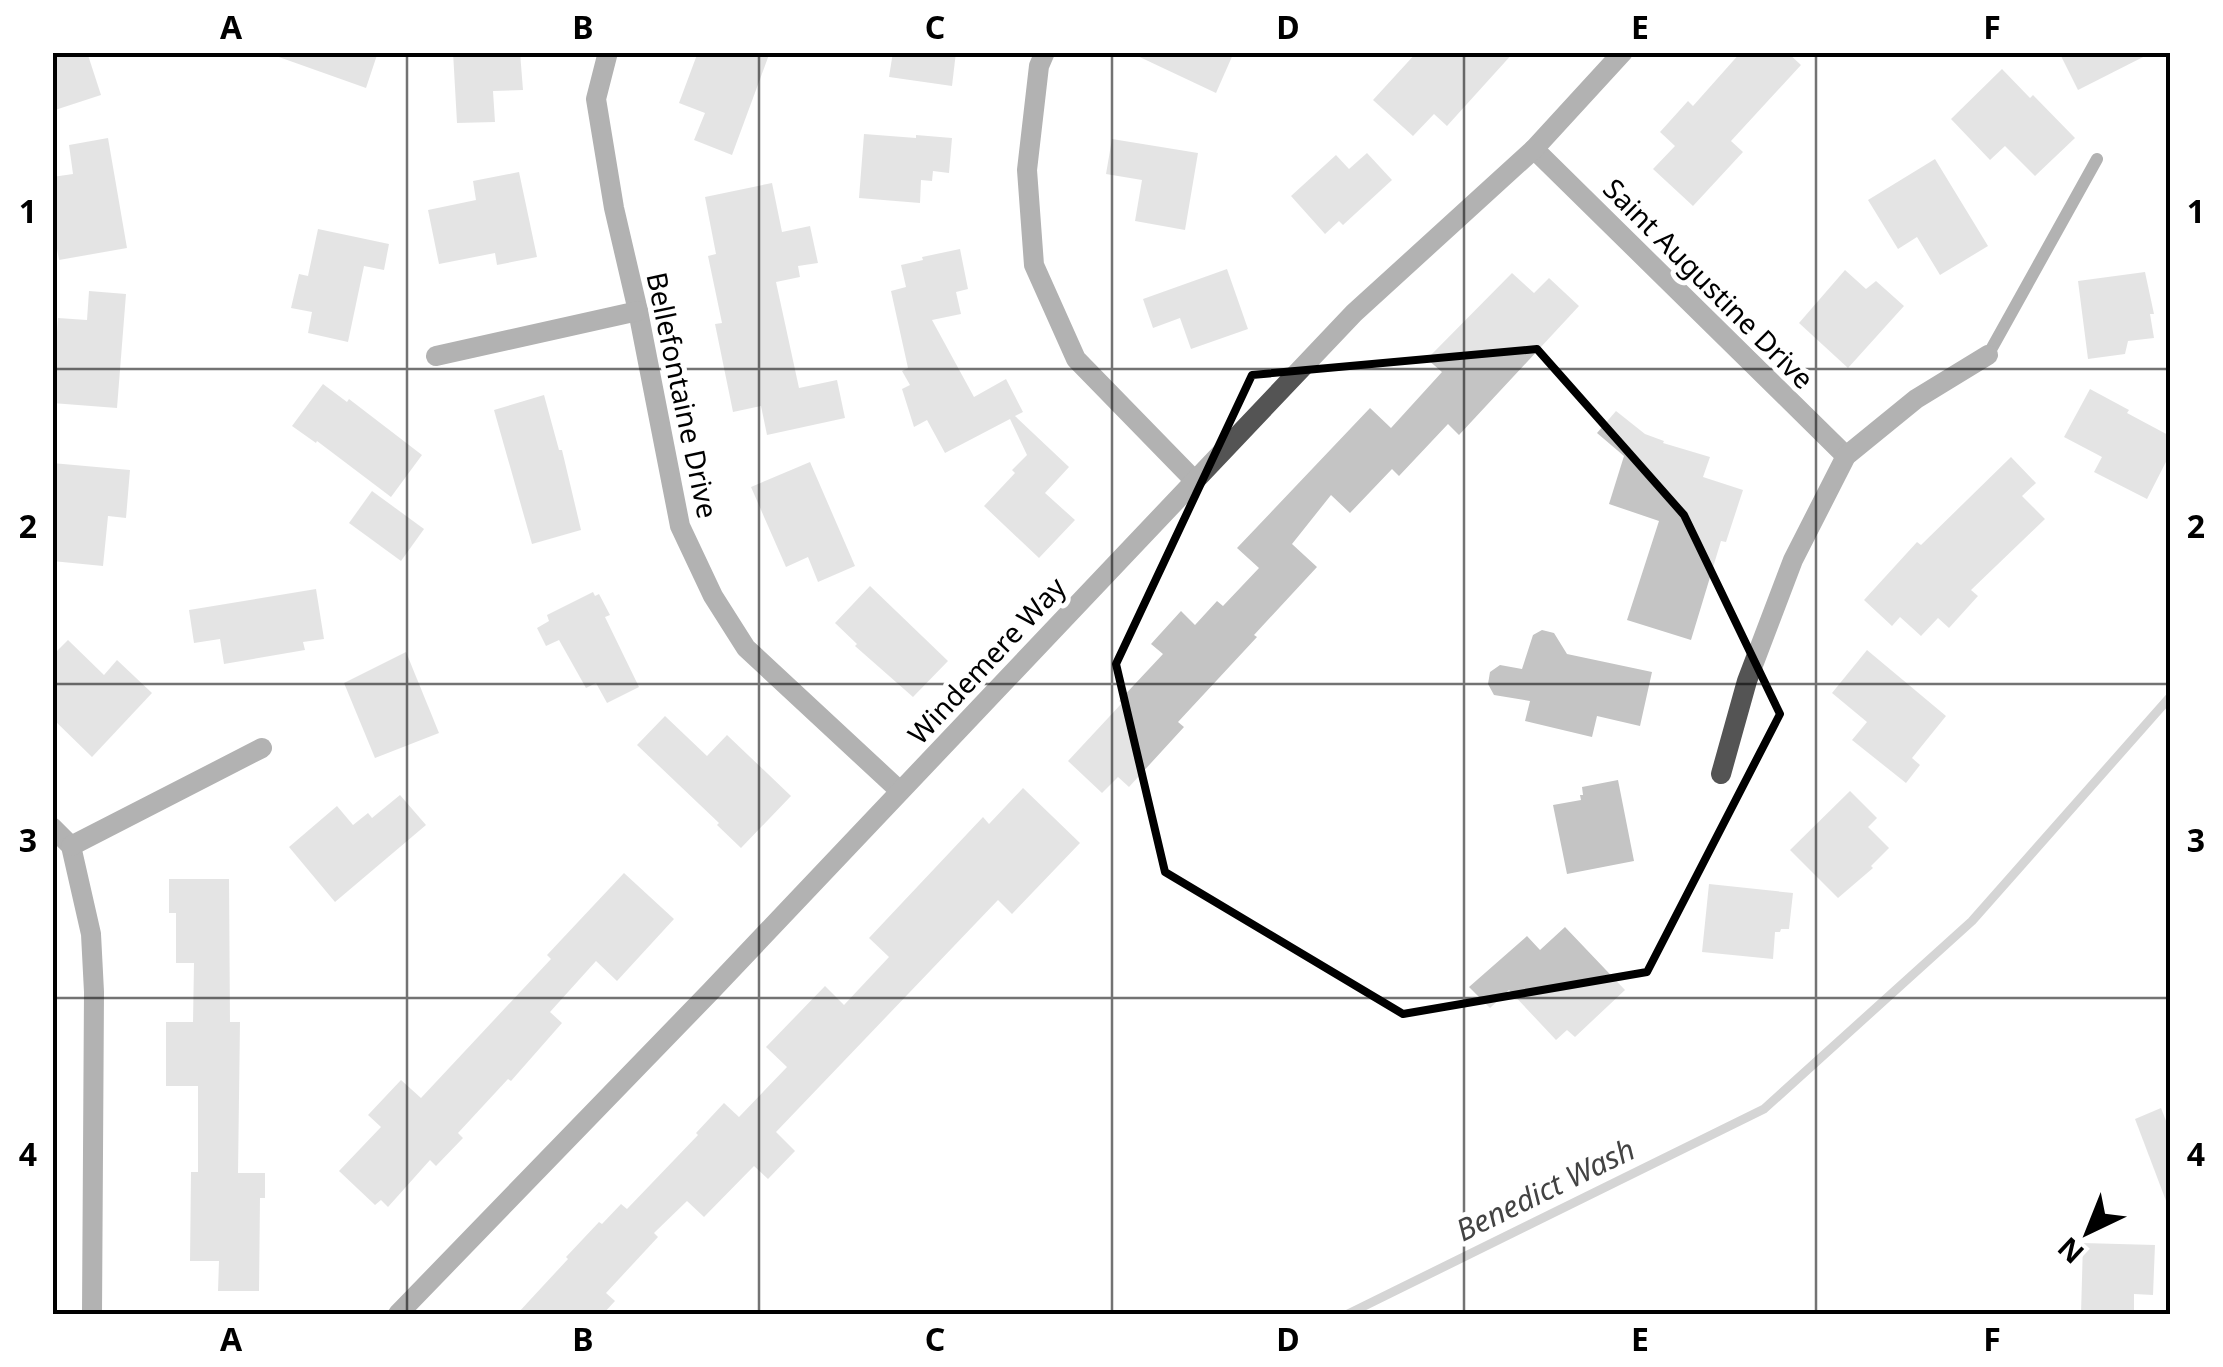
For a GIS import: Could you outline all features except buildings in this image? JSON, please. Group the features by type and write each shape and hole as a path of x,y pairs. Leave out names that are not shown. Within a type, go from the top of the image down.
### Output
{"street":[{"name":"Bellefontaine Drive","path":"608,52 596,99 614,208 680,526 713,596 746,648 900,792"},
{"path":"1045,52 1038,66 1026,170 1034,265 1076,359 1194,480"},
{"name":"Windemere Way","path":"398,1314 698,1005 1354,312 1534,149 1623,52"},
{"name":"Saint Augustine Drive","path":"1534,149 1846,456"},
{"path":"436,356 638,311"},
{"path":"1721,774 1747,681 1787,578 1846,456 1916,400 1988,355"},
{"path":"71,846 262,748"},
{"path":"52,828 71,846 91,934 92,1314"}],"lane":[{"path":"1988,355 2097,159"}],"highlighted area":[{"path":"1537,349 1684,515 1780,714 1647,972 1403,1014 1165,872 1116,664 1252,375"}],"waterway":[{"name":"Benedict Wash","path":"1348,1314 1764,1109 1972,921 2170,697"}]}
